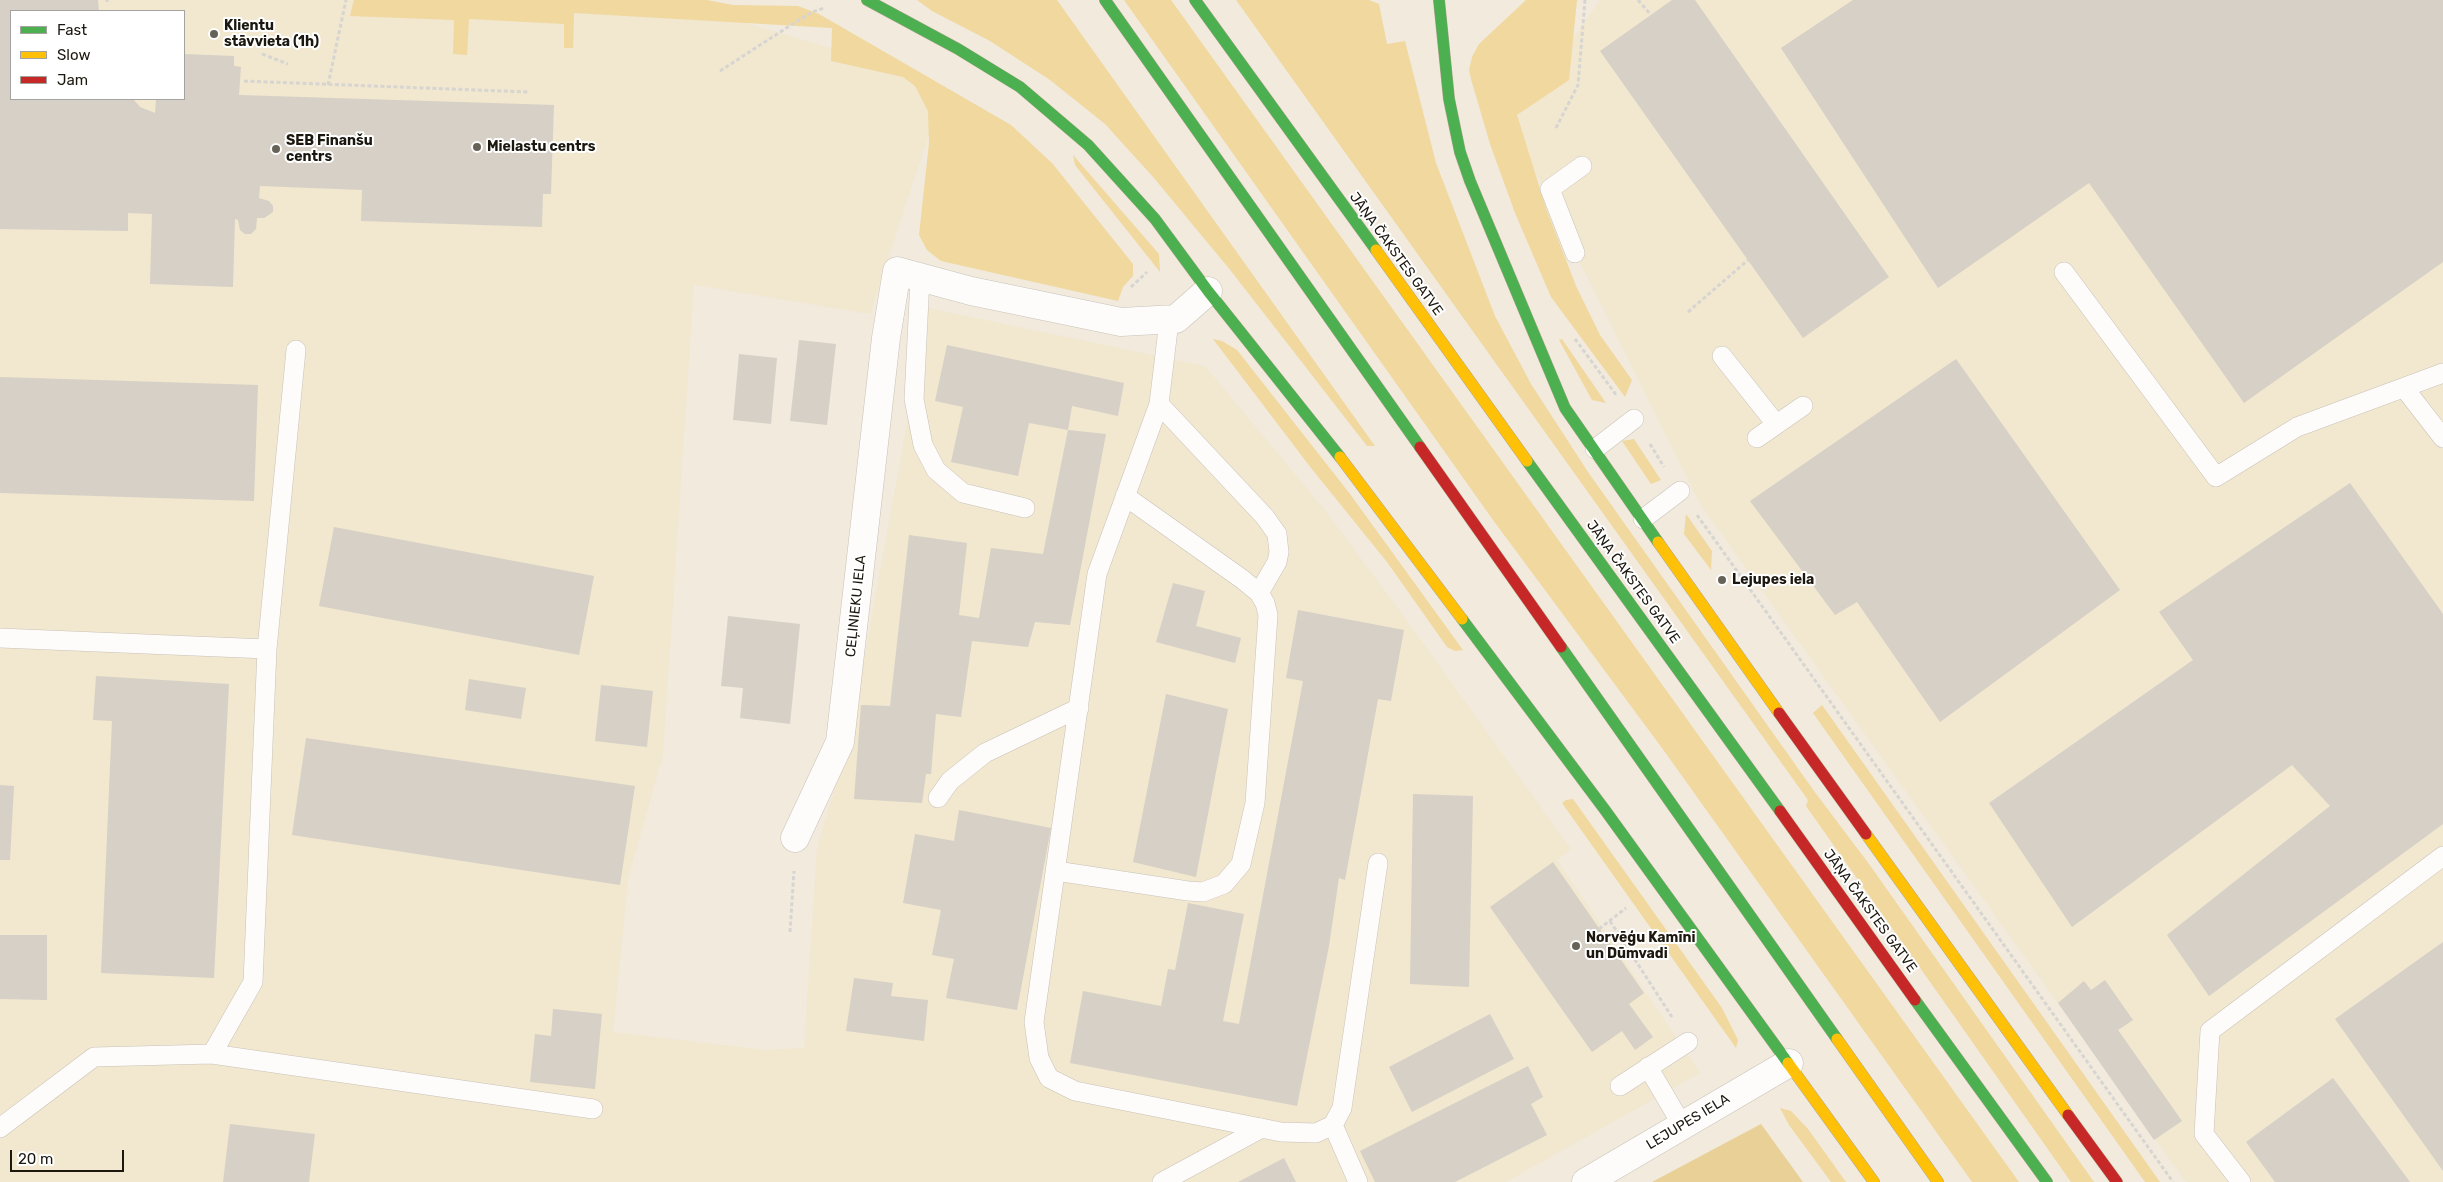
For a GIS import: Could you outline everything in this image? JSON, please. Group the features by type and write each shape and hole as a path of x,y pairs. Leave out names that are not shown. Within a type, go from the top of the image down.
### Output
{"highway":[{"path":"866,0 958,49 1020,87 1081,139 1156,219 1208,291 1339,455 1605,810 1874,1182"},
{"path":"1105,0 1938,1182"},
{"name":"JĀŅA ČAKSTES GATVE","path":"1195,0 2047,1182"},
{"path":"1439,0 1449,99 1460,152 1470,181 1565,408 1746,668 2118,1182"}],"street":[{"path":"909,275 1098,319 1121,322 1169,321 1182,316 1208,291"},
{"name":"CEĻINIEKU IELA","path":"795,838 840,742 886,338 909,275"},
{"name":"LEJUPES IELA","path":"1586,1182 1789,1063"}],"lane":[{"path":"1575,253 1550,189 1582,166"},
{"path":"2064,272 2216,477 2297,427 2443,373"},
{"path":"909,275 914,400 923,445 936,470 963,493 1025,508"},
{"path":"1169,321 1159,404 1097,574 1034,1022 1039,1058 1049,1078 1075,1091 1281,1132 1316,1133 1333,1126 1342,1108 1378,863"},
{"path":"212,1054 253,982 267,649 296,350"},
{"path":"1722,356 1776,424"},
{"path":"2404,388 2443,438"},
{"path":"1159,404 1265,517 1277,534 1278,552 1276,562 1259,593"},
{"path":"1757,438 1803,406"},
{"path":"1595,449 1634,419"},
{"path":"1644,519 1680,491"},
{"path":"1056,871 1203,892 1224,884 1241,864 1255,803 1267,624 1265,603 1259,593 1125,496"},
{"path":"0,638 267,649"},
{"path":"938,798 950,781 985,753 1079,708"},
{"path":"2241,1182 2204,1134 2210,1031 2443,856"},
{"path":"1620,1086 1688,1042"},
{"path":"0,1128 94,1057 212,1054 593,1109"},
{"path":"1648,1068 1682,1125"},
{"path":"1333,1126 1358,1182"},
{"path":"1162,1182 1262,1128"}],"path":[{"path":"328,85 346,0"},
{"path":"1556,128 1578,85 1585,0"},
{"path":"1638,0 1651,15"},
{"path":"720,71 805,16 824,8"},
{"path":"262,54 288,64"},
{"path":"244,81 530,92"},
{"path":"1688,312 1748,260"},
{"path":"1680,491 2174,1182"},
{"path":"790,932 795,838"},
{"path":"1599,929 1626,908"},
{"path":"1610,921 1688,1042"}],"shaded area":[{"path":"0,0 669,0 850,54 906,73 942,95 870,314 694,285 663,755 628,879 613,1032 766,1050 804,1048 817,848 850,736 928,308 1205,366 1324,509 1400,611 1571,849 1557,860 1700,1073 1506,1182 0,1182"},
{"path":"354,0 707,0 733,5 798,6 819,14 1011,125 1052,163 1133,264 1133,276 1123,287 1118,301 941,261 927,250 919,235 929,143 928,111 915,86 903,77 831,61 832,28 574,13 573,48 564,48 564,24 469,19 467,55 453,54 454,20 350,16"},
{"path":"917,0 1057,0 1375,446 1367,446 1231,271 1154,178 1105,124 1050,80 990,41 932,11"},
{"path":"1124,0 1171,0 2019,1182 1972,1182 1662,748 1493,520"},
{"path":"1236,0 1369,0 1379,4 1387,44 1405,41 1436,163 1495,316 1531,384 1588,472 2094,1182 2071,1182 1806,806 1808,800"},
{"path":"1526,0 1577,0 1569,80 1517,115 1546,208 1576,286 1600,335 1632,380 1625,397 1551,297 1515,213 1490,144 1471,79 1469,70 1472,57 1479,44"},
{"path":"1600,0 2443,0 2443,1182 2186,1182 1700,504 1512,125"},
{"path":"1073,155 1159,254 1160,272 1075,165"},
{"path":"1213,339 1222,341 1237,350 1350,494 1463,650 1455,651 1447,647 1387,562 1311,468"},
{"path":"1562,339 1606,403 1592,400 1559,340"},
{"path":"1634,439 1661,480 1651,484 1622,441"},
{"path":"1686,514 1712,551 1711,570 1684,534"},
{"path":"1822,705 2160,1182 2145,1182 1813,713"},
{"path":"1573,799 1722,1008 1738,1040 1736,1048 1562,803"},
{"path":"1780,1108 1791,1111 1808,1129 1846,1182 1831,1182 1789,1125"},
{"path":"1761,1124 1803,1182 1652,1182"}],"building":[{"name":"SEB Finanšu centrs","path":"0,0 98,0 99,10 10,10 10,100 134,100 140,107 155,113 156,100 185,100 185,54 234,56 234,66 241,67 239,95 554,105 551,194 543,194 542,227 361,221 362,190 260,186 259,198 269,201 273,206 273,212 264,218 257,218 256,229 251,234 245,234 240,230 238,220 235,219 233,287 150,284 152,214 128,213 128,231 0,229"},
{"path":"1672,0 1695,0 1889,277 1803,338 1600,51"},
{"path":"1853,0 2443,0 2443,262 2244,403 2089,183 1938,288 1781,48"},
{"path":"799,340 836,344 827,425 790,421"},
{"path":"947,345 1124,383 1118,416 1072,406 1068,430 1029,423 1018,476 951,462 963,407 935,401"},
{"path":"739,354 777,358 771,424 733,420"},
{"path":"1956,359 2120,590 1940,722 1857,602 1835,615 1750,501"},
{"path":"0,377 258,385 254,501 0,493"},
{"path":"1068,430 1106,434 1070,625 1035,622 1028,647 972,641 961,717 936,714 931,774 926,774 922,803 854,799 861,705 890,706 909,535 967,543 959,615 979,618 991,548 1043,554"},
{"path":"2350,483 2443,614 2443,824 2209,996 2167,935 2330,806 2292,765 2072,927 1989,803 2193,660 2159,612"},
{"path":"334,527 594,576 579,655 319,606"},
{"path":"1173,583 1205,591 1196,626 1241,638 1235,663 1156,642"},
{"path":"1298,610 1404,630 1391,701 1378,699 1345,880 1339,878 1329,946 1297,1106 1070,1063 1083,991 1161,1006 1168,969 1175,970 1188,903 1244,914 1223,1021 1239,1024 1303,681 1286,678"},
{"path":"728,616 800,624 790,724 740,718 743,688 721,686"},
{"path":"96,676 229,684 214,978 101,973 112,721 93,720"},
{"path":"469,679 526,688 521,719 465,710"},
{"path":"601,685 653,691 647,747 595,741"},
{"path":"1166,694 1228,709 1196,877 1133,862"},
{"path":"306,738 635,786 620,885 292,835"},
{"path":"0,785 14,786 10,860 0,860"},
{"path":"1413,794 1473,796 1469,987 1410,984"},
{"path":"959,810 1051,828 1017,1010 946,998 954,959 932,955 941,910 903,903 915,834 954,841"},
{"path":"1553,862 1644,993 1629,1004 1653,1037 1635,1050 1622,1031 1592,1052 1490,907"},
{"path":"0,935 47,935 47,1000 0,999"},
{"path":"2443,942 2443,1171 2335,1019"},
{"path":"854,978 893,983 891,996 928,1000 924,1041 846,1031"},
{"path":"2105,980 2133,1020 2118,1030 2182,1121 2154,1140 2058,1003 2084,981 2091,990"},
{"path":"553,1009 602,1014 595,1089 530,1082 535,1034 551,1036"},
{"path":"1490,1014 1514,1059 1412,1112 1389,1067"},
{"path":"1528,1066 1543,1097 1531,1104 1547,1135 1455,1182 1375,1182 1360,1151"},
{"path":"2333,1078 2410,1182 2275,1182 2246,1142"},
{"path":"230,1124 315,1134 309,1182 223,1182"},
{"path":"1284,1158 1296,1182 1238,1182"}],"traffic: fast":[{"path":"867,0 958,49 1020,87 1088,145 1155,219 1208,291 1340,457"},
{"path":"1105,0 1420,447"},
{"path":"1195,0 1376,250"},
{"path":"1439,0 1449,99 1460,152 1470,181 1565,408 1658,542"},
{"path":"1527,461 1780,811"},
{"path":"1462,619 1605,810 1788,1063"},
{"path":"1561,647 1837,1039"},
{"path":"1915,1000 2047,1182"}],"traffic: slow":[{"path":"1376,250 1527,461"},
{"path":"1340,457 1462,619"},
{"path":"1658,542 1779,713"},
{"path":"1866,834 2068,1115"},
{"path":"1837,1039 1938,1182"},
{"path":"1788,1063 1874,1182"}],"traffic: jam":[{"path":"1420,447 1561,647"},
{"path":"1779,713 1866,834"},
{"path":"1780,811 1915,1000"},
{"path":"2068,1115 2117,1182"}],"place":[{"name":"Klientu stāvvieta (1h)","path":"214,34"},
{"name":"Mielastu centrs","path":"477,147"},
{"name":"SEB Finanšu centrs","path":"276,149"},
{"name":"Lejupes iela","path":"1722,580"},
{"name":"Norvēģu Kamīni un Dūmvadi","path":"1576,946"}]}
